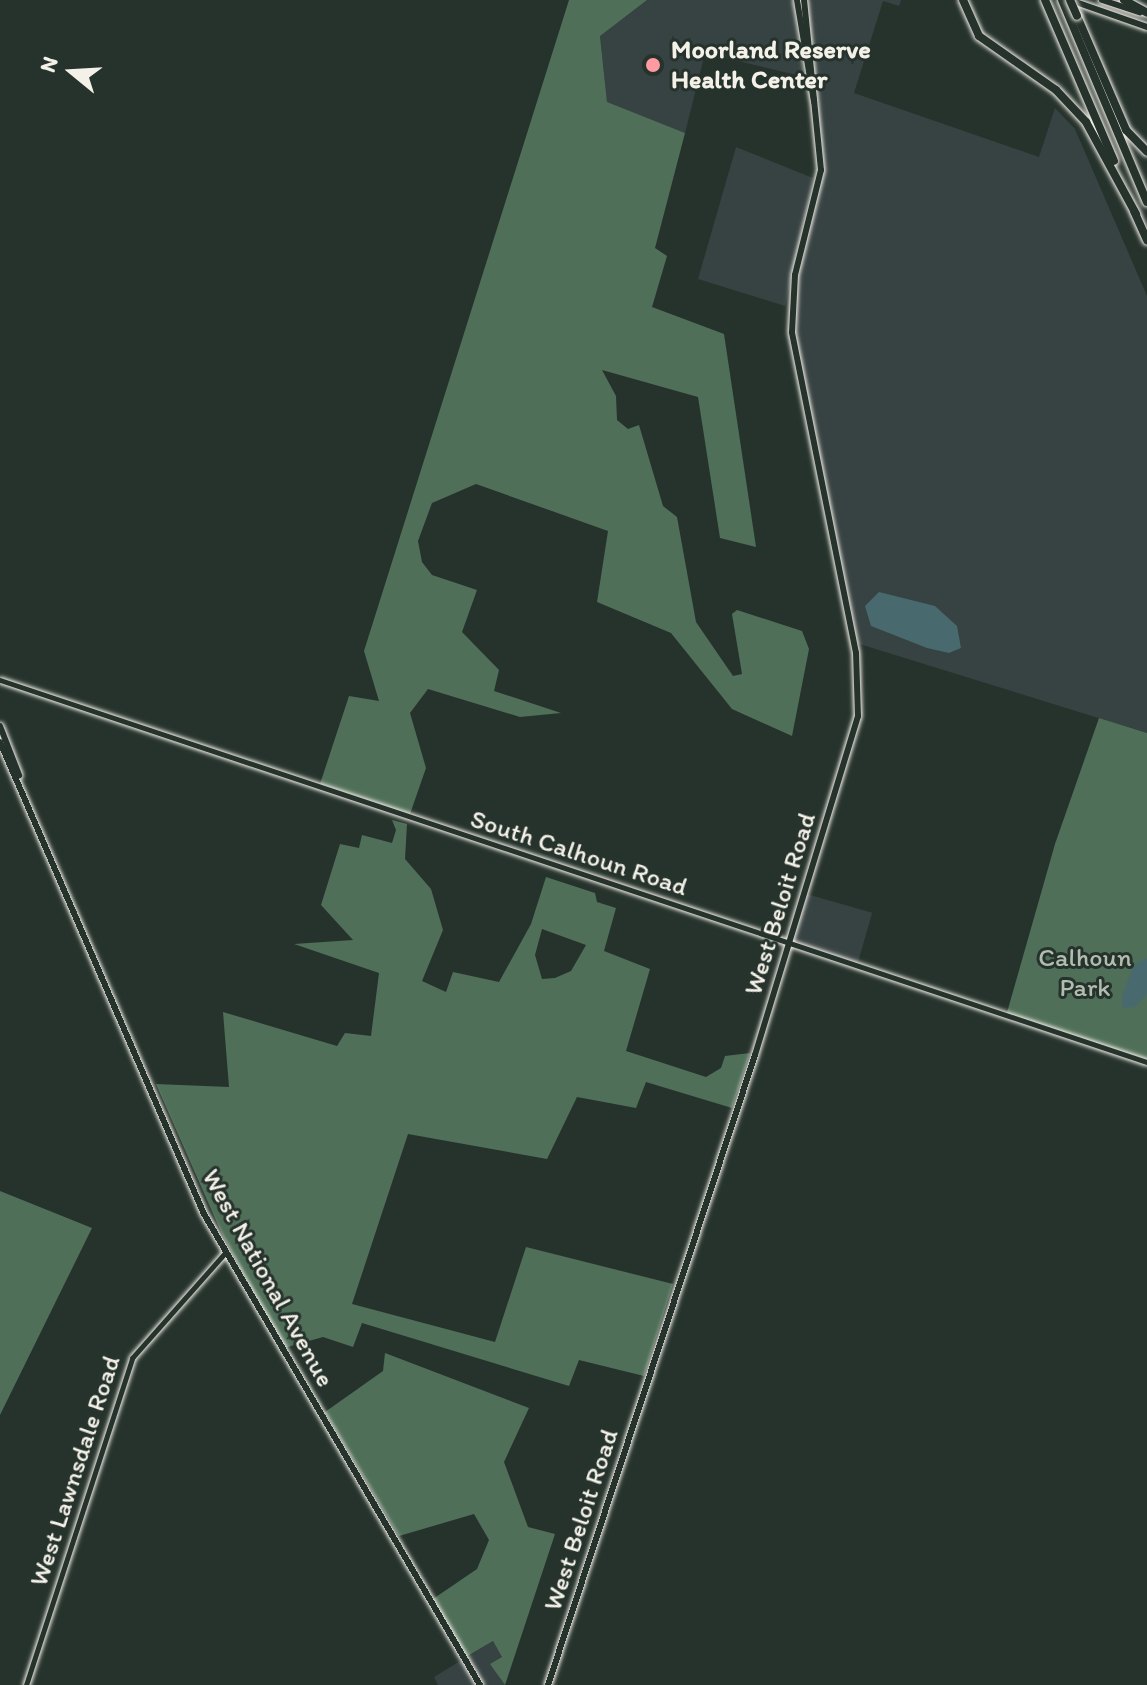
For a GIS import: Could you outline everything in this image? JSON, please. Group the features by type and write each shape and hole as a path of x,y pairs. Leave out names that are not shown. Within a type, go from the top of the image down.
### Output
{"highway":[{"path":"963,0 979,36 1056,90 1086,122 1136,214"},
{"path":"1062,0 1147,202"},
{"path":"1070,0 1126,130 1147,152"},
{"path":"1124,0 1147,13"},
{"path":"1046,3 1147,240"}],"main road":[{"name":"West Beloit Road","path":"797,0 817,113"},
{"name":"West Beloit Road","path":"548,1685 789,944 855,727 860,695 792,332 795,275 821,170 804,0"},
{"path":"1070,0 1147,27"},
{"path":"1102,0 1147,13"},
{"name":"West National Avenue","path":"0,726 21,783 225,1253 480,1685"},
{"name":"West National Avenue","path":"0,742 21,783"}],"street":[{"name":"South Calhoun Road","path":"0,680 1147,1062"},
{"name":"West Lawnsdale Road","path":"26,1685 132,1358 225,1253"}],"shaded area":[{"name":"Moorland Reserve Health Center","path":"647,0 793,0 804,77 705,53 685,133 607,103 600,35"},
{"path":"801,0 901,0 899,6 883,1 854,93 1039,157 1055,108 1075,129 1147,296 1147,733 853,642 791,313 821,170"},
{"path":"736,147 813,178 785,306 698,279"},
{"path":"803,893 872,913 858,964 788,944"},
{"path":"493,1641 503,1657 491,1664 505,1685 438,1685 434,1677"}],"green space":[{"path":"569,0 647,0 600,36 607,102 685,133 655,248 667,256 652,307 724,334 756,547 720,538 698,397 602,370 616,396 617,420 628,429 639,425 663,506 677,517 696,622 733,676 742,674 732,614 737,610 802,631 809,649 792,736 732,709 671,633 597,602 608,531 476,484 432,503 418,541 422,562 432,575 477,590 462,632 499,670 494,691 561,713 520,717 428,689 410,713 426,768 410,814 320,784 349,696 379,701 364,651"},
{"name":"Calhoun Park","path":"1099,718 1147,733 1147,1062 1006,1016 1055,844"},
{"path":"392,820 407,824 405,859 431,889 443,930 422,981 446,992 453,972 499,982 531,924 546,877 595,893 597,902 616,908 604,951 650,969 626,1051 706,1077 721,1068 725,1056 750,1053 732,1108 646,1082 636,1108 577,1097 547,1159 408,1134 352,1304 495,1342 526,1247 673,1284 644,1376 579,1360 569,1386 362,1323 353,1347 323,1337 284,1348 222,1234 156,1084 229,1087 223,1012 337,1046 345,1033 371,1036 379,973 294,944 353,940 321,905 340,844 359,848 362,835 392,843 396,830","holes":["542,929 586,945 571,971 555,978 542,979 535,955"]},
{"path":"0,1191 92,1228 0,1415"},
{"path":"385,1353 529,1408 504,1462 528,1527 555,1534 505,1685 490,1664 502,1657 493,1641 466,1657 433,1599 477,1569 489,1540 474,1514 399,1536 325,1412 383,1371"}],"water":[{"path":"879,592 935,606 957,626 961,648 949,653 927,648 871,626 865,606"},
{"path":"1147,958 1147,994 1135,1007 1123,1008 1122,996 1134,965"}],"place":[{"name":"Moorland Reserve Health Center","path":"653,65"}]}
